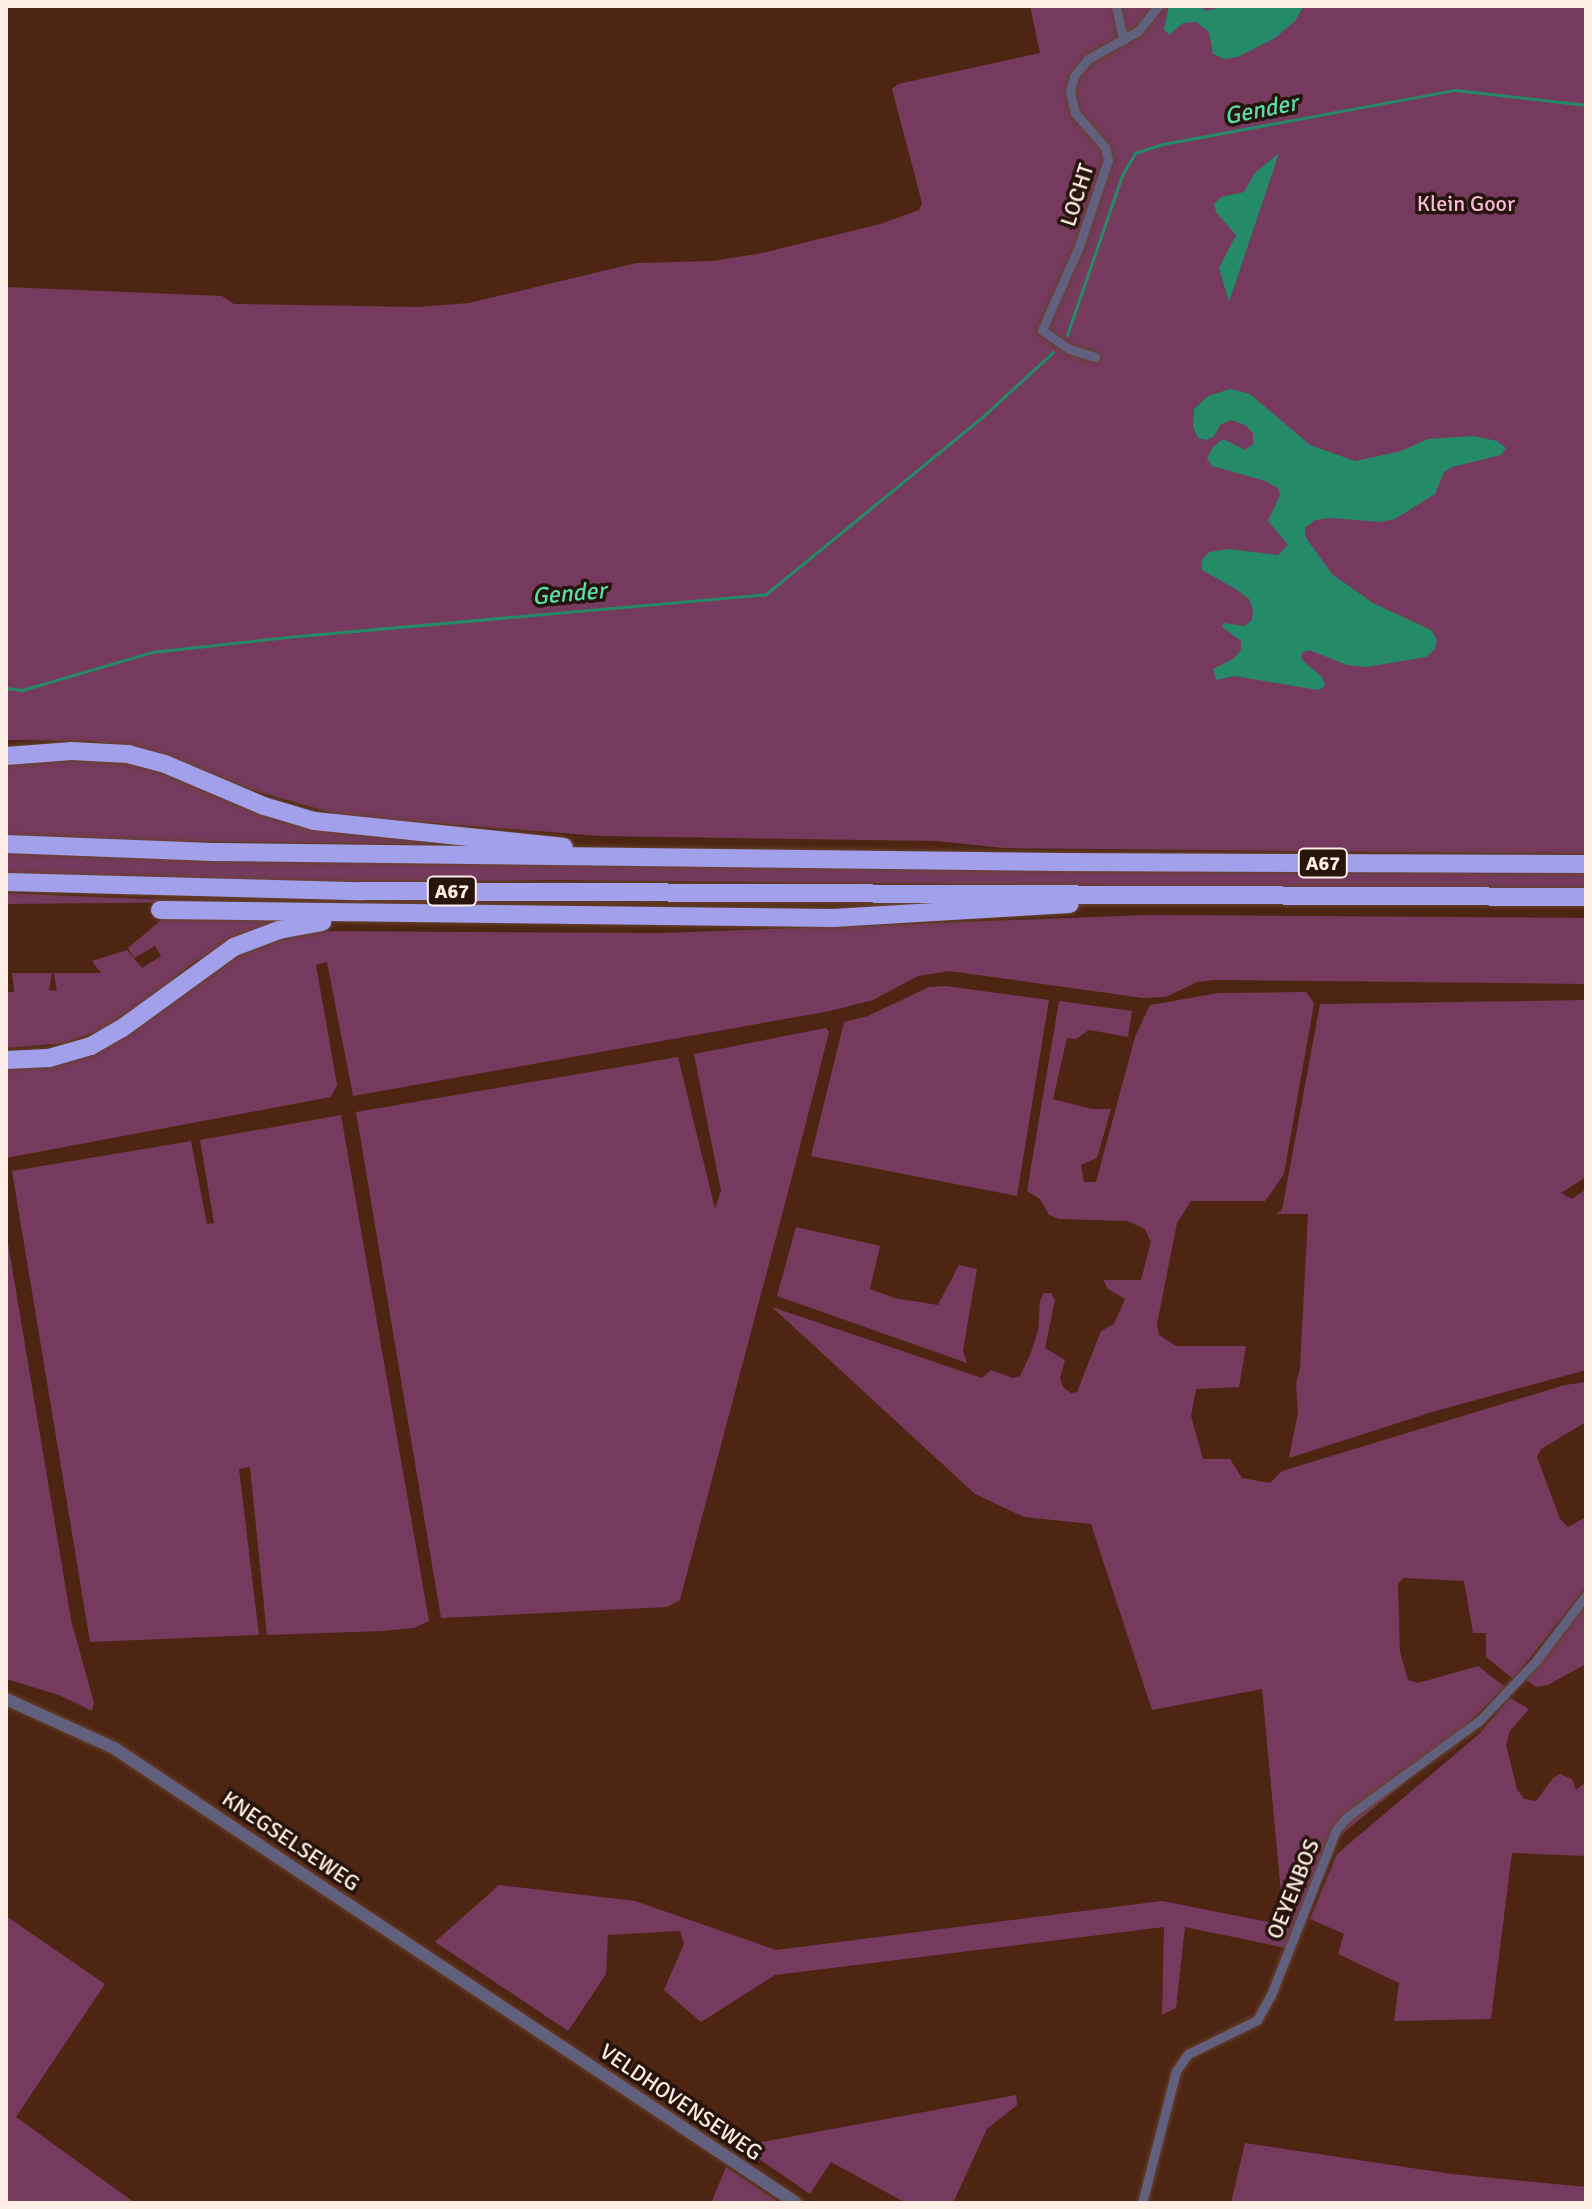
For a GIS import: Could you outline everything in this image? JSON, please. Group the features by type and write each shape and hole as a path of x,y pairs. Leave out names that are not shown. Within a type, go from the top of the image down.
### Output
{"highway":[{"name":"A67","path":"6,756 72,751 128,754 165,764 264,806 314,821 529,841 627,856"},
{"name":"A67","path":"6,844 219,852 1059,862 1586,864"},
{"name":"A67","path":"6,882 361,891 1586,897"},
{"name":"A67","path":"160,910 833,918 1055,906 1136,895"},
{"name":"A67","path":"6,1060 67,1054 105,1040 204,966 262,935 313,922 401,913"}],"street":[{"path":"1116,6 1123,40"},
{"name":"LOCHT","path":"1095,357 1069,349 1042,330 1079,246 1108,160 1105,147 1075,113 1070,92 1074,76 1088,59 1138,31 1158,6"},
{"name":"OEYENBOS","path":"1142,2203 1176,2071 1188,2054 1257,2020 1271,1995 1336,1830 1347,1817 1480,1720 1535,1662 1586,1595"},
{"name":"KNEGSELSEWEG","path":"6,1699 114,1748 544,2034"},
{"name":"VELDHOVENSEWEG","path":"544,2034 796,2203"}],"green space":[{"name":"Klein Goor","path":"1030,6 1586,6 1586,854 1003,848 937,841 600,836 343,816 242,787 151,750 92,741 6,740 6,287 222,296 234,304 419,307 469,303 636,263 713,261 762,253 880,224 919,210 922,203 892,89 898,84 1040,53"},
{"path":"6,758 148,763 244,803 480,845 147,841 6,835"},
{"path":"6,852 1586,871 1586,890 558,880 363,882 75,876 6,873"},
{"path":"6,893 74,896 217,902 6,904"},
{"path":"1148,915 1586,918 1586,984 1214,980 1197,982 1166,997 1143,998 949,971 918,976 873,1000 830,1011 353,1096 327,962 316,965 337,1085 331,1097 6,1158 6,1068 49,1067 97,1054 144,1023 206,970 274,938 307,931 661,933"},
{"path":"166,916 303,916 215,950 190,965 120,1023 65,1043 6,1048 6,992 14,992 12,973 52,973 49,990 57,991 54,973 101,973 92,961 127,950 142,968 161,956 155,946 134,958 128,948"},
{"path":"945,986 1049,1000 1017,1196 811,1156 844,1022 868,1016 929,987"},
{"path":"1306,992 1314,1003 1284,1174 1265,1201 1191,1201 1177,1223 1157,1324 1159,1335 1176,1346 1246,1346 1239,1387 1196,1389 1191,1416 1203,1459 1230,1459 1242,1478 1270,1483 1282,1471 1565,1385 1586,1382 1586,1422 1541,1449 1537,1457 1560,1519 1568,1527 1586,1517 1586,1587 1513,1679 1486,1657 1486,1633 1473,1633 1464,1581 1403,1578 1398,1584 1400,1652 1408,1680 1418,1683 1478,1666 1505,1687 1415,1774 1326,1847 1286,1948 1185,1927 1176,2008 1162,2015 1164,1927 775,1975 701,2022 664,1990 684,1944 680,1931 608,1935 606,1974 568,2031 435,1942 499,1885 635,1901 776,1950 1162,1901 1284,1925 1262,1689 1152,1710 1091,1524 1024,1517 975,1494 772,1307 982,1378 991,1370 1013,1378 1020,1376 1030,1355 1038,1331 1040,1301 1044,1293 1051,1293 1055,1300 1045,1348 1065,1360 1060,1378 1063,1387 1071,1393 1077,1392 1101,1331 1114,1324 1125,1299 1108,1289 1103,1280 1141,1280 1151,1242 1145,1229 1127,1221 1059,1219 1049,1215 1040,1199 1027,1191 1059,1001 1132,1011 1128,1037 1089,1030 1076,1039 1067,1038 1053,1099 1092,1109 1111,1109 1097,1158 1081,1165 1084,1182 1096,1182 1135,1037 1150,1005 1219,993"},
{"path":"1586,1000 1586,1177 1561,1193 1572,1199 1586,1189 1586,1370 1432,1412 1289,1458 1298,1412 1296,1384 1300,1368 1308,1214 1276,1214 1282,1210 1320,1004"},
{"path":"826,1028 829,1032 797,1158 680,1600 667,1607 441,1618 356,1112 678,1057 715,1209 721,1191 694,1054"},
{"path":"341,1115 429,1621 414,1628 382,1631 267,1635 250,1467 239,1469 259,1635 90,1642 12,1171 191,1141 207,1224 214,1223 200,1140"},
{"path":"796,1227 880,1246 870,1289 894,1298 938,1305 959,1265 977,1269 963,1351 967,1363 777,1296"},
{"path":"6,1231 71,1620 94,1703 92,1711 59,1695 6,1679"},
{"path":"1586,1603 1586,1664 1548,1685 1536,1687 1526,1680"},
{"path":"1510,1698 1529,1709 1510,1731 1506,1745 1517,1789 1524,1799 1536,1801 1553,1778 1560,1774 1572,1779 1576,1790 1586,1782 1586,1856 1512,1853 1491,2019 1394,2021 1399,1983 1338,1954 1344,1934 1310,1919 1337,1854 1479,1734"},
{"path":"6,1916 105,1984 16,2117 135,2203 6,2203"},
{"path":"1016,2095 1017,2105 987,2129 953,2203 906,2203 831,2162 810,2194 740,2146"},
{"path":"1245,2143 1452,2174 1586,2187 1586,2203 1231,2203"},
{"path":"726,2167 780,2203 711,2203"}],"shaded area":[{"path":"1169,6 1200,6 1206,11 1225,6 1304,6 1295,21 1275,38 1238,57 1224,59 1213,54 1209,32 1196,22 1183,23 1169,35 1164,29"},
{"path":"1279,153 1229,302 1219,268 1236,235 1216,212 1214,204 1221,197 1244,192 1255,173"},
{"path":"1230,389 1250,394 1310,445 1355,461 1401,451 1428,439 1473,436 1497,441 1506,448 1501,455 1452,467 1444,472 1435,494 1395,519 1380,522 1331,518 1315,520 1305,528 1306,538 1332,574 1373,603 1431,630 1437,640 1435,649 1426,657 1367,667 1347,665 1309,650 1302,653 1301,659 1322,677 1325,686 1318,690 1234,676 1216,680 1213,669 1233,659 1241,650 1241,641 1222,627 1224,623 1244,626 1252,620 1253,610 1249,599 1202,570 1201,561 1209,552 1229,549 1278,555 1288,545 1268,521 1280,495 1278,488 1265,481 1212,466 1207,458 1213,447 1223,439 1245,450 1253,444 1253,433 1245,425 1231,420 1220,425 1214,436 1206,440 1198,438 1193,427 1194,409 1208,396"}],"waterway":[{"name":"Gender","path":"1067,335 1122,175 1135,153 1163,144 1455,90 1586,105"},
{"name":"Gender","path":"6,688 22,690 152,652 766,594 980,419 1053,352"}]}
